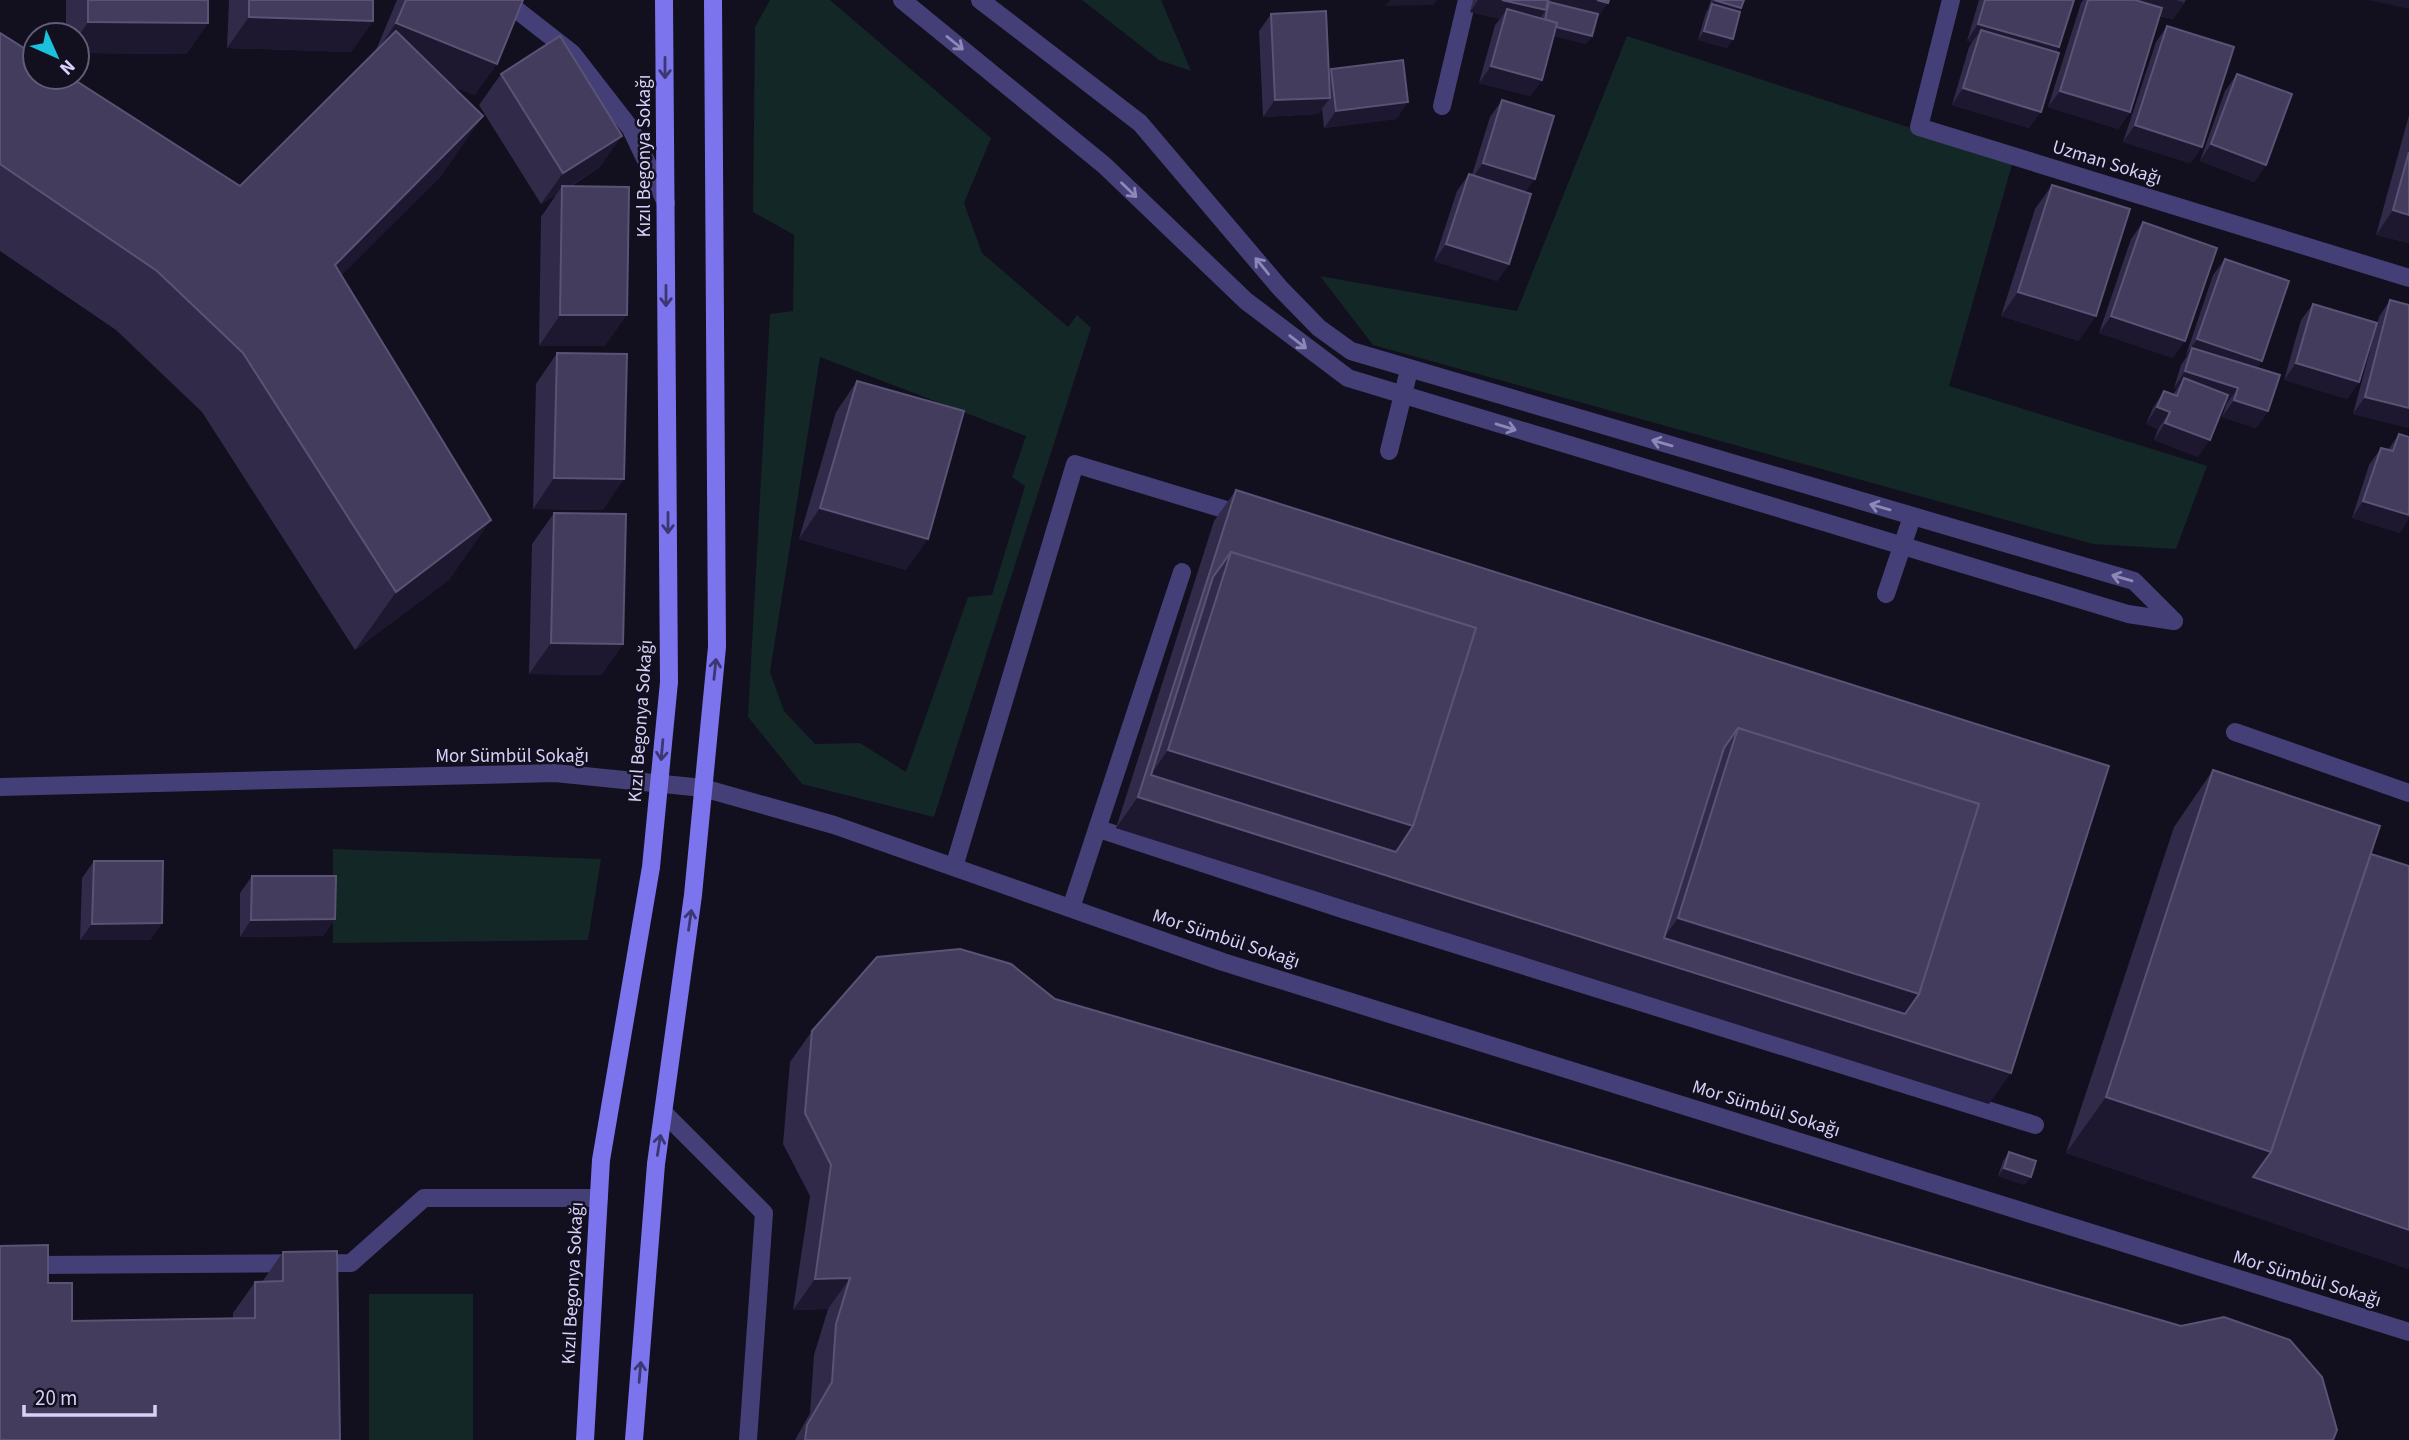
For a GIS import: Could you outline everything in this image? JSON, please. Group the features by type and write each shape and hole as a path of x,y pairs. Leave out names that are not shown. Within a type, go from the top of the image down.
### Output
{"street":[{"path":"504,0 572,53 631,129 666,203"},
{"name":"Kızıl Begonya Sokağı","path":"584,1440 601,1160 651,867 668,682 664,0"},
{"path":"634,1440 656,1164 693,895 717,647 713,0"},
{"path":"902,0 1104,165 1247,301 1348,378 2128,614 2174,621 2134,581 1351,351 1320,328 1280,288 1140,123 980,0"},
{"path":"1442,106 1467,0"},
{"name":"Uzman Sokağı","path":"1951,0 1919,127 2409,278"},
{"path":"1389,451 1409,370"},
{"path":"954,867 1075,464 1264,521"},
{"path":"1886,594 1912,517"},
{"path":"1071,908 1182,572"},
{"path":"2235,732 2409,793"},
{"name":"Mor Sümbül Sokağı","path":"0,787 555,773 703,788 834,825 1223,962 2409,1332"},
{"path":"1099,828 1345,910 2035,1125"},
{"path":"664,1113 764,1213 748,1440"},
{"path":"40,1265 351,1263 424,1198 599,1198"}],"green space":[{"path":"770,0 830,0 991,138 964,203 982,253 1068,327 1077,315 1091,328 934,817 802,784 748,717 770,314 793,311 794,235 753,212 755,27","holes":["820,357 1026,436 1012,477 1025,486 992,595 968,597 906,772 860,743 815,744 784,711 770,672"]},
{"path":"1082,0 1161,0 1191,71 1159,60"},
{"path":"1627,36 2013,161 1949,386 2207,466 2176,549 2093,544 1373,345 1320,276 1517,311"},
{"path":"333,849 601,859 588,940 333,943"},
{"path":"369,1294 473,1294 473,1440 369,1440"}],"building":[{"path":"88,0 208,0 208,23 88,21"},
{"path":"249,0 373,0 373,21 249,17"},
{"path":"406,0 523,0 497,64 396,23"},
{"path":"1502,0 1548,0 1546,10"},
{"path":"1714,0 1744,0 1741,8"},
{"path":"1985,0 2074,0 2059,47 1978,24"},
{"path":"2088,0 2135,0 2162,8 2130,112 2060,91"},
{"path":"1549,2 1598,14 1592,36 1556,27 1557,23 1545,19"},
{"path":"1712,4 1740,12 1733,39 1704,31"},
{"path":"1507,9 1557,23 1542,80 1491,66"},
{"path":"1326,11 1330,98 1275,100 1271,14"},
{"path":"2167,26 2234,47 2202,147 2135,125"},
{"path":"1981,30 2059,53 2041,112 1963,88"},
{"path":"396,31 483,116 335,265 491,520 396,592 243,353 157,271 0,164 0,33 21,46 21,91 91,90 240,186"},
{"path":"560,36 622,136 563,173 501,74"},
{"path":"1403,60 1408,102 1336,111 1331,69"},
{"path":"2237,74 2292,94 2266,165 2211,144"},
{"path":"1502,100 1554,116 1535,179 1483,163"},
{"path":"2409,152 2409,215 2393,210"},
{"path":"1469,174 1531,194 1509,264 1446,244"},
{"path":"2052,185 2130,209 2096,316 2018,292"},
{"path":"562,186 629,187 627,315 560,315"},
{"path":"2143,222 2217,248 2185,341 2111,316"},
{"path":"2225,259 2289,281 2262,361 2197,339"},
{"path":"2390,300 2409,305 2409,408 2365,397"},
{"path":"2313,304 2377,323 2359,382 2296,363"},
{"path":"2192,348 2280,375 2268,411 2234,400 2238,388 2185,371"},
{"path":"557,353 627,354 624,479 554,478"},
{"path":"2184,378 2228,395 2210,440 2165,423 2170,412 2157,407 2164,391 2177,396"},
{"path":"857,381 964,411 928,539 820,508"},
{"path":"2399,434 2409,437 2409,515 2363,501 2381,448 2393,451"},
{"path":"1236,490 2109,766 2011,1073 1138,797","holes":["1231,552 1476,628 1413,826 1396,852 1151,775 1213,577","1738,728 1979,804 1919,994 1905,1014 1664,938 1724,748"]},
{"path":"554,513 626,514 623,644 551,643"},
{"path":"1231,552 1476,628 1413,826 1168,750"},
{"path":"1738,728 1979,804 1919,994 1678,918"},
{"path":"2213,770 2380,826 2271,1152 2106,1097"},
{"path":"2371,854 2409,866 2409,1230 2253,1177 2271,1152"},
{"path":"94,861 163,861 162,923 92,924"},
{"path":"252,876 336,876 335,919 251,920"},
{"path":"960,949 1011,964 1055,999 2181,1326 2224,1317 2290,1340 2322,1377 2337,1430 2333,1440 805,1440 807,1425 832,1382 836,1324 850,1278 815,1279 831,1165 805,1113 812,1031 877,957"},
{"path":"2009,1152 2036,1161 2031,1177 2004,1168"},
{"path":"48,1245 48,1283 72,1283 72,1321 255,1318 255,1282 283,1281 283,1252 337,1251 340,1440 0,1440 0,1246"}]}
